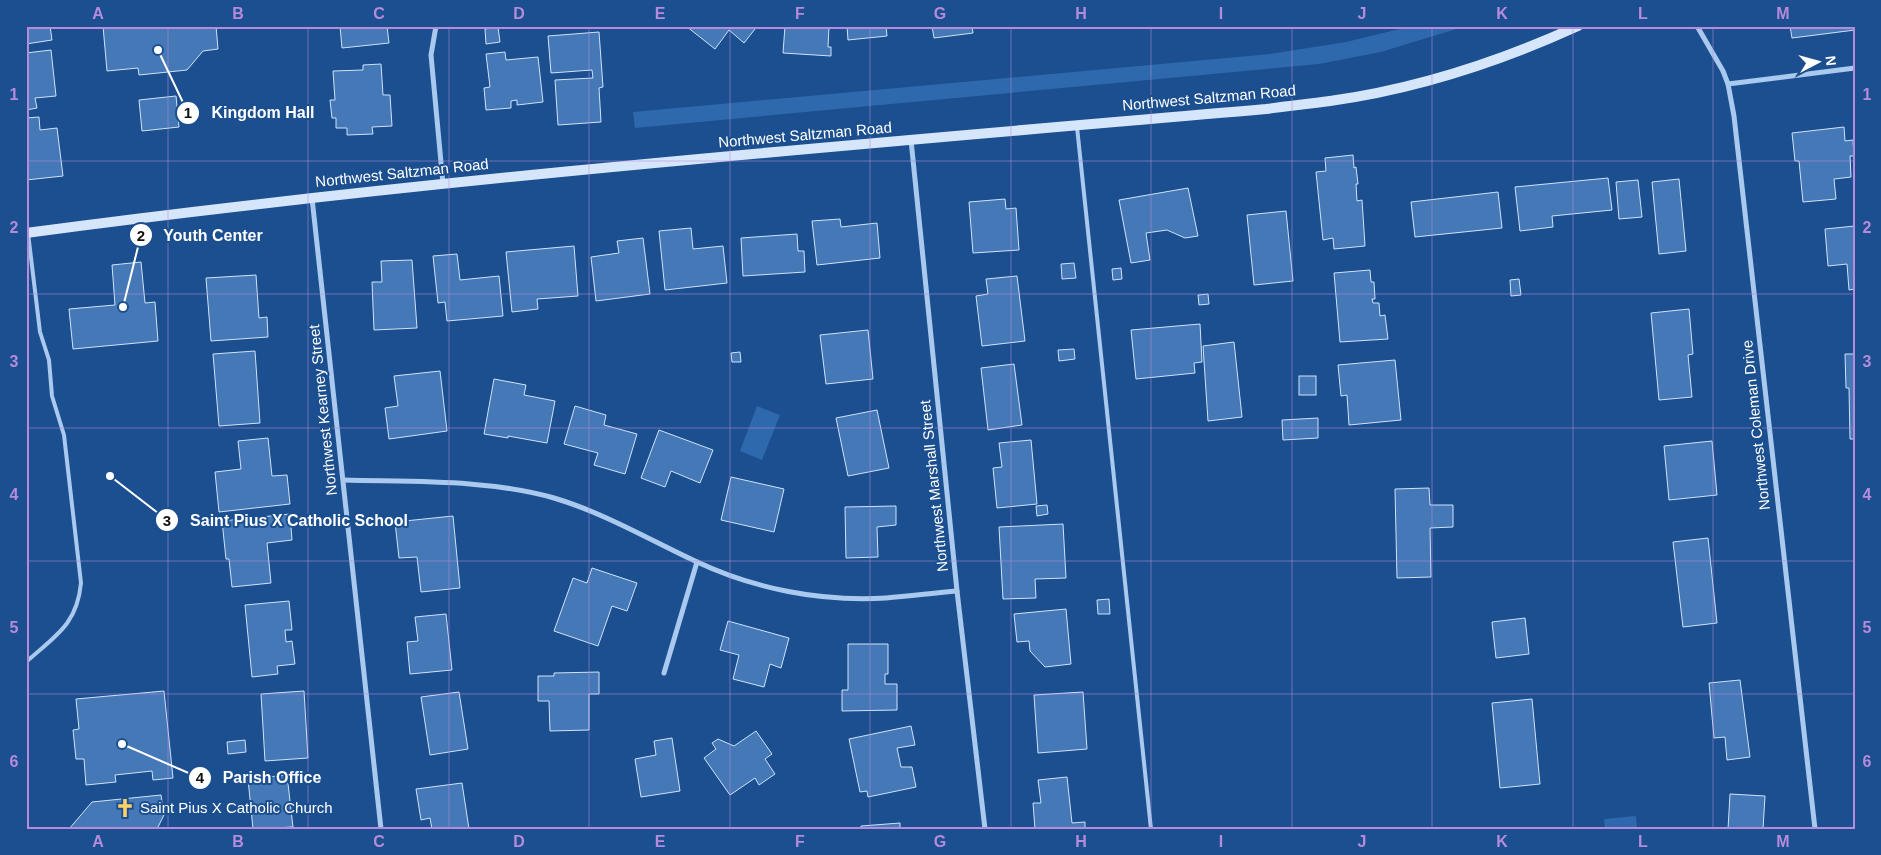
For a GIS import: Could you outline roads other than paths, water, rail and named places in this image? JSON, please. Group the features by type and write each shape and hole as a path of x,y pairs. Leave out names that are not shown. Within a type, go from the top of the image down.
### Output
{"main road":[{"name":"Northwest Saltzman Road","path":"27,233 312,197 911,140 1266,109 1331,101 1385,91 1484,64 1526,49 1578,26"}],"street":[{"path":"436,26 431,55 443,184"},
{"name":"Northwest Coleman Drive","path":"1697,26 1723,71 1728,84 1735,125 1815,829"},
{"path":"1728,84 1855,68"},
{"name":"Northwest Marshall Street","path":"911,140 957,590 985,829"},
{"name":"Northwest Kearney Street","path":"312,197 381,829"},
{"path":"344,480 472,483 512,489 551,498 583,507 616,521 697,562 752,583 799,594 843,598 885,598 957,590"},
{"path":"664,673 697,562"}],"lane":[{"path":"1076,125 1152,829"},
{"path":"26,662 67,626 75,612 80,597 81,583 64,434 52,396 49,360 40,332 27,233"}],"place":[{"name":"Kingdom Hall","path":"158,50"},
{"name":"Youth Center","path":"123,307"},
{"name":"Saint Pius X Catholic School","path":"110,476"},
{"name":"Parish Office","path":"122,744"},
{"name":"Saint Pius X Catholic Church","path":"125,808"}]}
